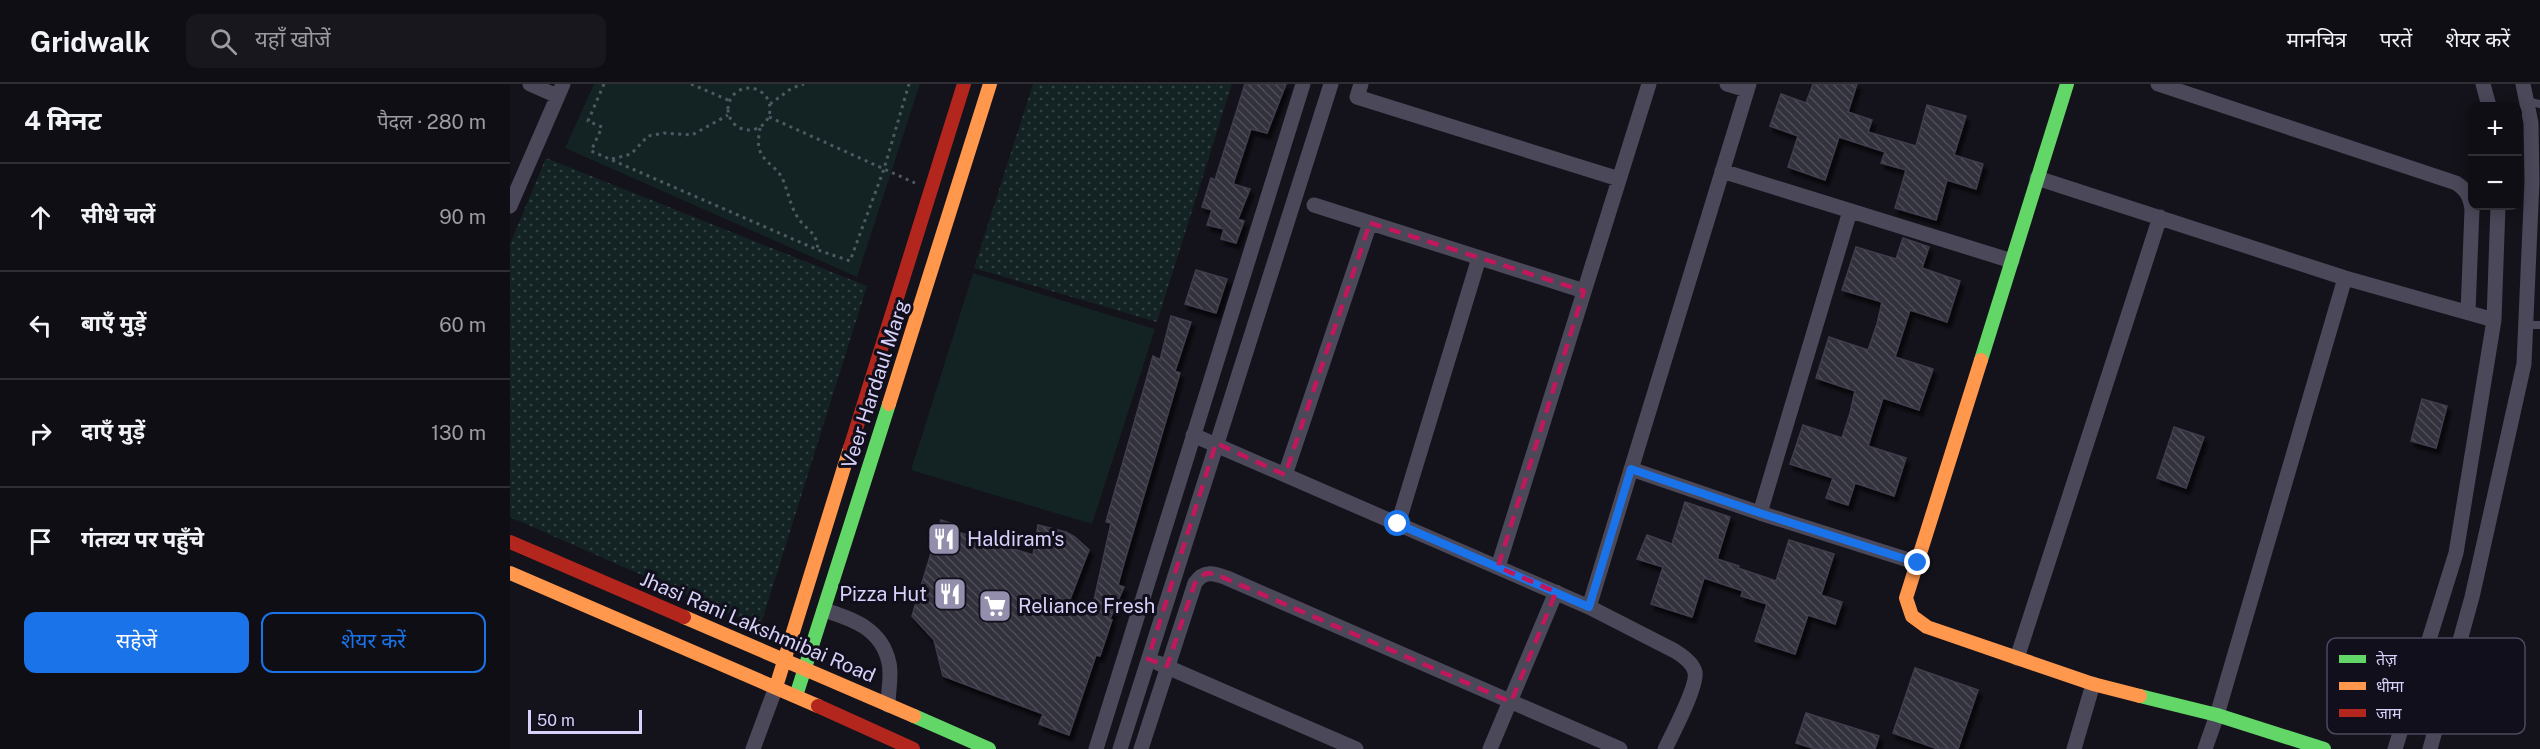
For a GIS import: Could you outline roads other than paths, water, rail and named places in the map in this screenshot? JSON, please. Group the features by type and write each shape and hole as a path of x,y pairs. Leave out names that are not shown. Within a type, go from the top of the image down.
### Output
{"street":[{"path":"510,206 560,90 530,84"},
{"name":"Veer Hardaul Marg","path":"776,687 964,84"},
{"name":"Veer Hardaul Marg","path":"796,696 990,84"},
{"path":"1096,749 1303,84"},
{"path":"1120,749 1331,84"},
{"path":"1361,84 1357,97 1619,179"},
{"path":"1498,567 1649,84"},
{"path":"1589,607 1748,87 1727,84"},
{"path":"2067,84 1906,598 1907,608 1912,619 1927,627 2093,684 2217,715 2320,748"},
{"path":"2158,84 2456,183 2465,189 2472,209 2468,312"},
{"path":"2484,84 2488,102"},
{"path":"2461,638 2472,597 2533,325 2525,182 2533,102 2523,84"},
{"path":"1722,171 2012,261"},
{"path":"2037,178 2345,278 2494,320"},
{"path":"1314,205 1584,291"},
{"path":"2430,638 2456,553 2494,320 2498,210"},
{"path":"1760,513 1850,211"},
{"path":"2017,658 2160,217"},
{"path":"1285,475 1370,223"},
{"path":"1398,524 1479,258"},
{"path":"2205,749 2217,715 2345,278"},
{"path":"1193,435 1556,592 1676,651 1688,660 1695,671 1694,684 1665,749"},
{"path":"1631,469 1918,563"},
{"name":"Jhasi Rani Lakshmibai Road","path":"510,542 989,749"},
{"path":"510,573 776,687 913,749"},
{"path":"1141,749 1195,583 1199,576 1215,574 1620,749"},
{"path":"1490,749 1556,592"},
{"path":"824,610 854,620 869,629 882,645 889,663 888,705"},
{"path":"1148,659 1356,749"},
{"path":"2074,749 2093,684"},
{"path":"753,749 776,687"},
{"path":"2395,749 2400,734"},
{"path":"2430,749 2434,734"}],"place":[{"name":"Haldiram's","path":"944,539"},
{"name":"Pizza Hut","path":"950,594"},
{"name":"Reliance Fresh","path":"995,606"}]}
